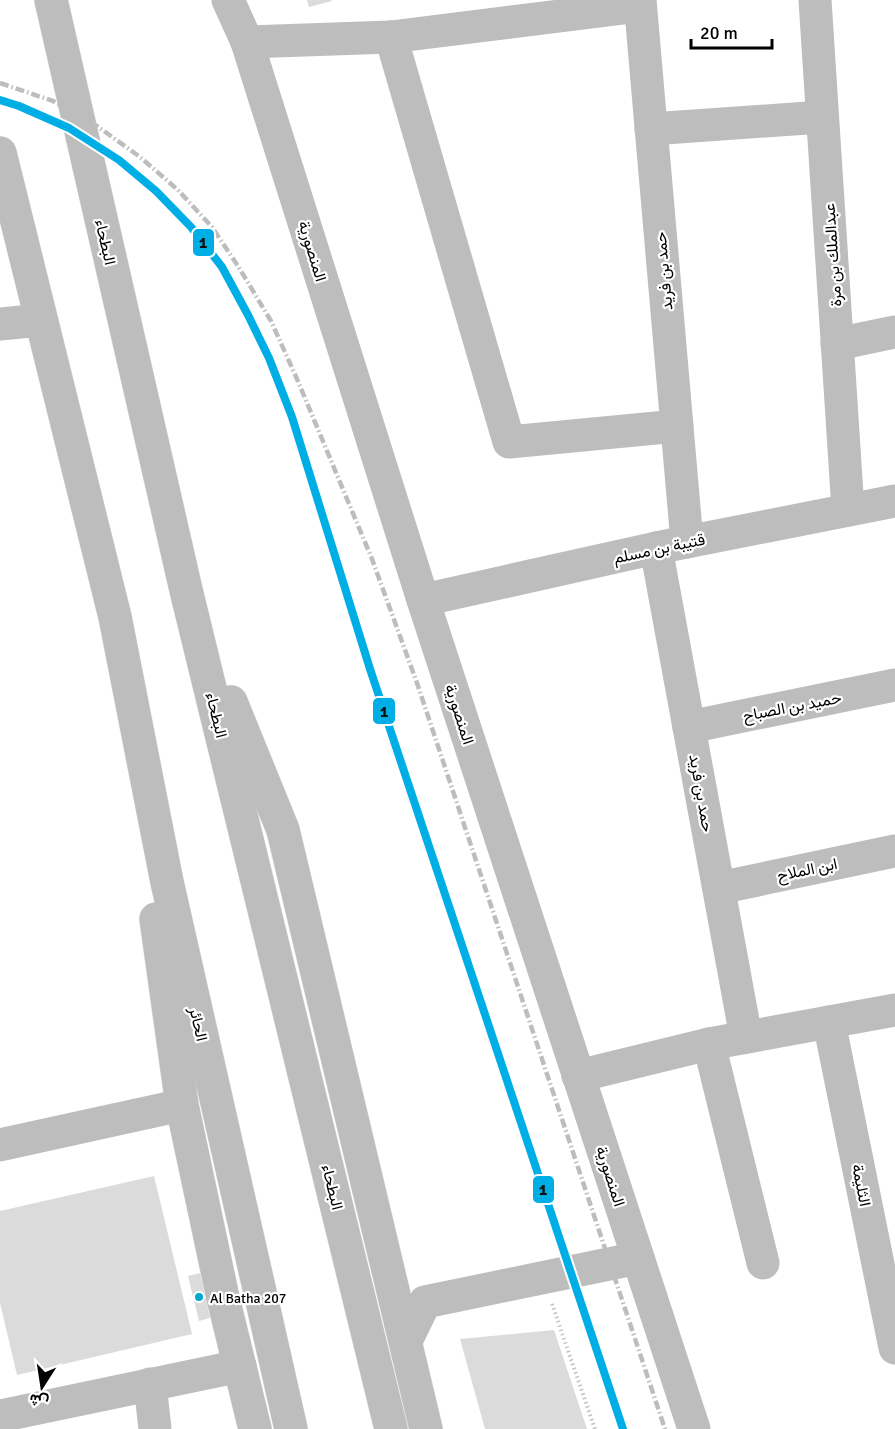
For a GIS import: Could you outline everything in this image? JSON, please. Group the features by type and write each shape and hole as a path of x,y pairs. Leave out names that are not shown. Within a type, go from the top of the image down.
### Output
{"street":[{"name":"البطحاء","path":"51,0 186,590 392,1429"},
{"name":"المنصورية","path":"228,0 247,42 423,600 694,1429"},
{"name":"عبدالملك بن مرة","path":"815,0 848,510"},
{"path":"247,42 392,37 530,10 640,3"},
{"name":"حمد بن فريد","path":"640,3 677,426 672,545 689,727 746,1037"},
{"path":"392,37 509,442 677,426"},
{"path":"651,129 822,117"},
{"path":"2,167 115,617 182,1105 223,1298 255,1429"},
{"path":"0,324 41,320"},
{"path":"837,344 895,332"},
{"name":"قتيبة بن مسلم","path":"423,600 672,545 895,501"},
{"path":"186,590 283,831 426,1429"},
{"name":"الحائر","path":"115,617 167,882 291,1429"},
{"name":"حميد بن الصباح","path":"689,727 895,685"},
{"name":"ابن الملاح","path":"719,888 895,851"},
{"path":"578,1076 709,1044 895,1010"},
{"name":"الثليمة","path":"829,1022 895,1348"},
{"path":"709,1044 763,1263"},
{"path":"0,1145 182,1105"},
{"path":"406,1341 425,1302 638,1258"},
{"path":"0,1416 240,1366"},
{"path":"150,1384 155,1429"}],"path":[{"path":"543,1277 595,1429"}],"building":[{"path":"307,0 331,0 332,1 309,7"},
{"path":"154,1176 192,1334 17,1375 0,1303 0,1211"},
{"path":"200,1273 210,1318 199,1321 188,1276"},
{"path":"554,1330 587,1429 485,1429 460,1339"}],"railway":[{"path":"0,83 53,101 97,126 140,157 178,190 212,227 271,321 372,559 417,683 665,1429"}],"transit line":[{"name":"1","path":"0,100 69,128 119,160 156,191 191,227 222,267 269,358 292,417 370,669 623,1429"}],"place":[{"name":"Al Batha 207","path":"199,1297"}]}
